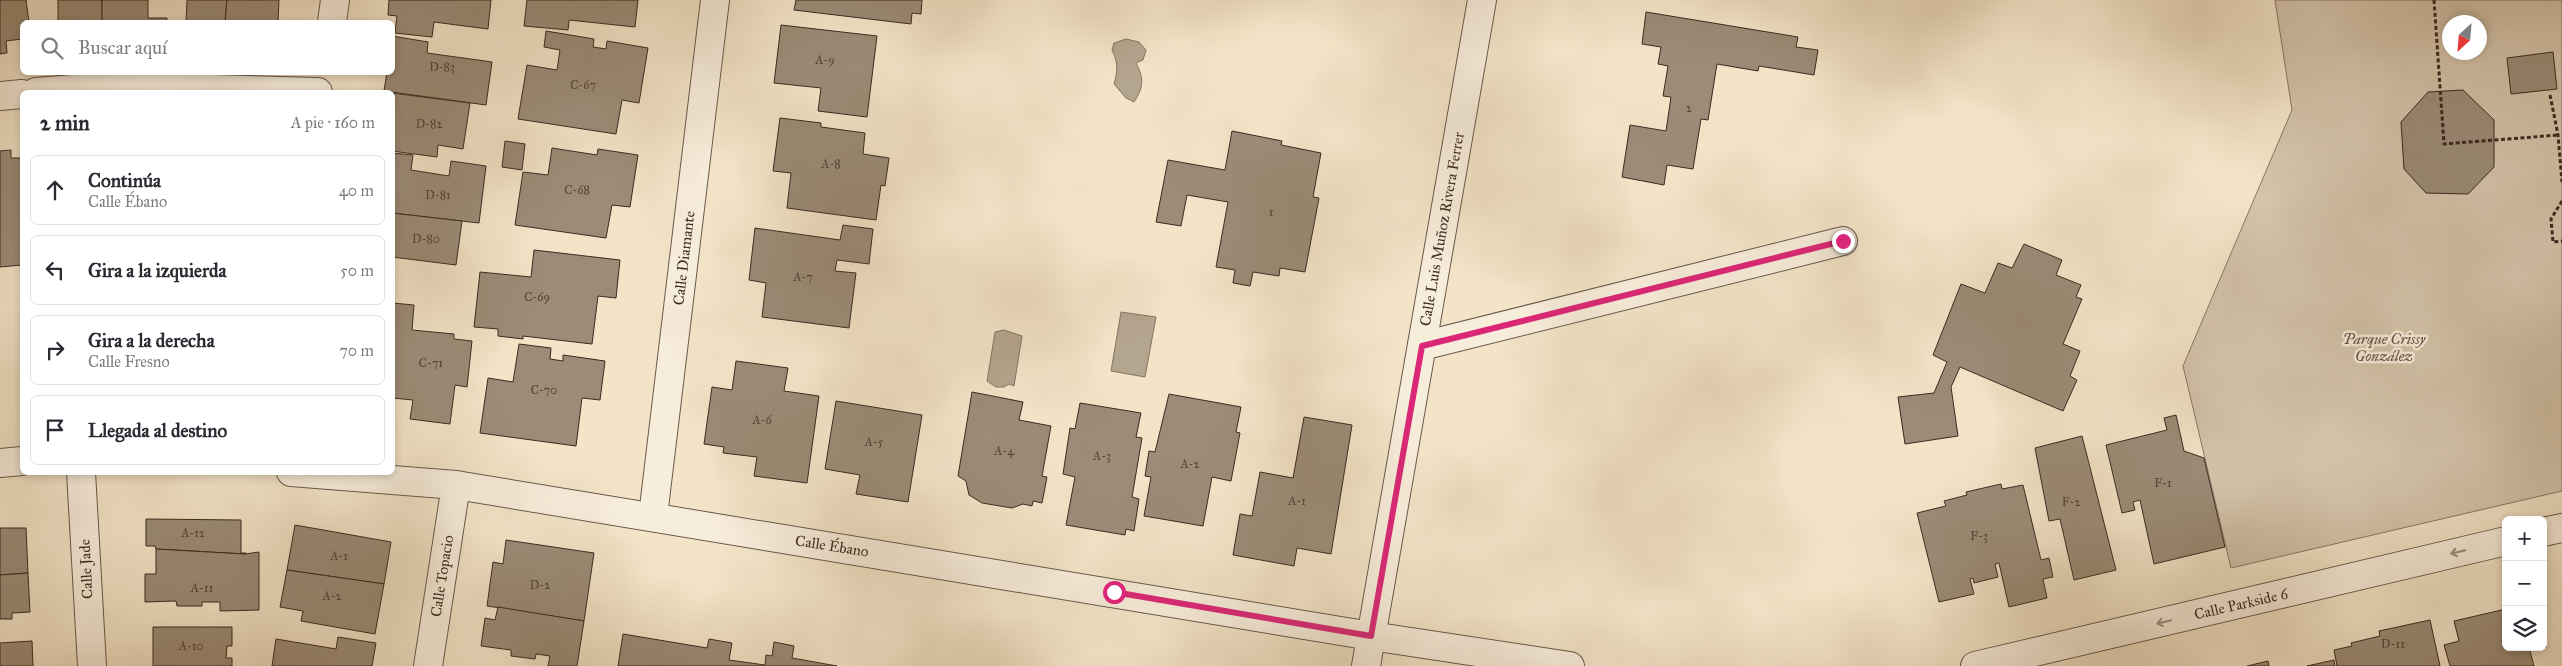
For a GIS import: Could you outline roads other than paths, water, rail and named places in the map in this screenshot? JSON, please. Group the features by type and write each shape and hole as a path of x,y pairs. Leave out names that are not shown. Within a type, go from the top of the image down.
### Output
{"street":[{"path":"332,20 335,0"},
{"name":"Calle Diamante","path":"653,516 715,0"},
{"name":"Calle Luis Muñoz Rivera Ferrer","path":"1366,666 1482,0"},
{"path":"323,90 325,75"},
{"path":"61,90 112,86 249,90"},
{"path":"0,96 20,94"},
{"path":"1422,346 1843,241"},
{"path":"0,463 20,461"},
{"name":"Calle Jade","path":"81,475 92,666"},
{"name":"Calle Ébano","path":"328,475 456,485 1371,636"},
{"name":"Calle Topacio","path":"428,666 456,485"},
{"path":"2547,531 2562,528"},
{"name":"Calle Parkside 6","path":"1975,666 2502,542"},
{"path":"1371,636 1570,666"}],"park label":[{"name":"Parque Crissy González","path":"2384,348"}]}
